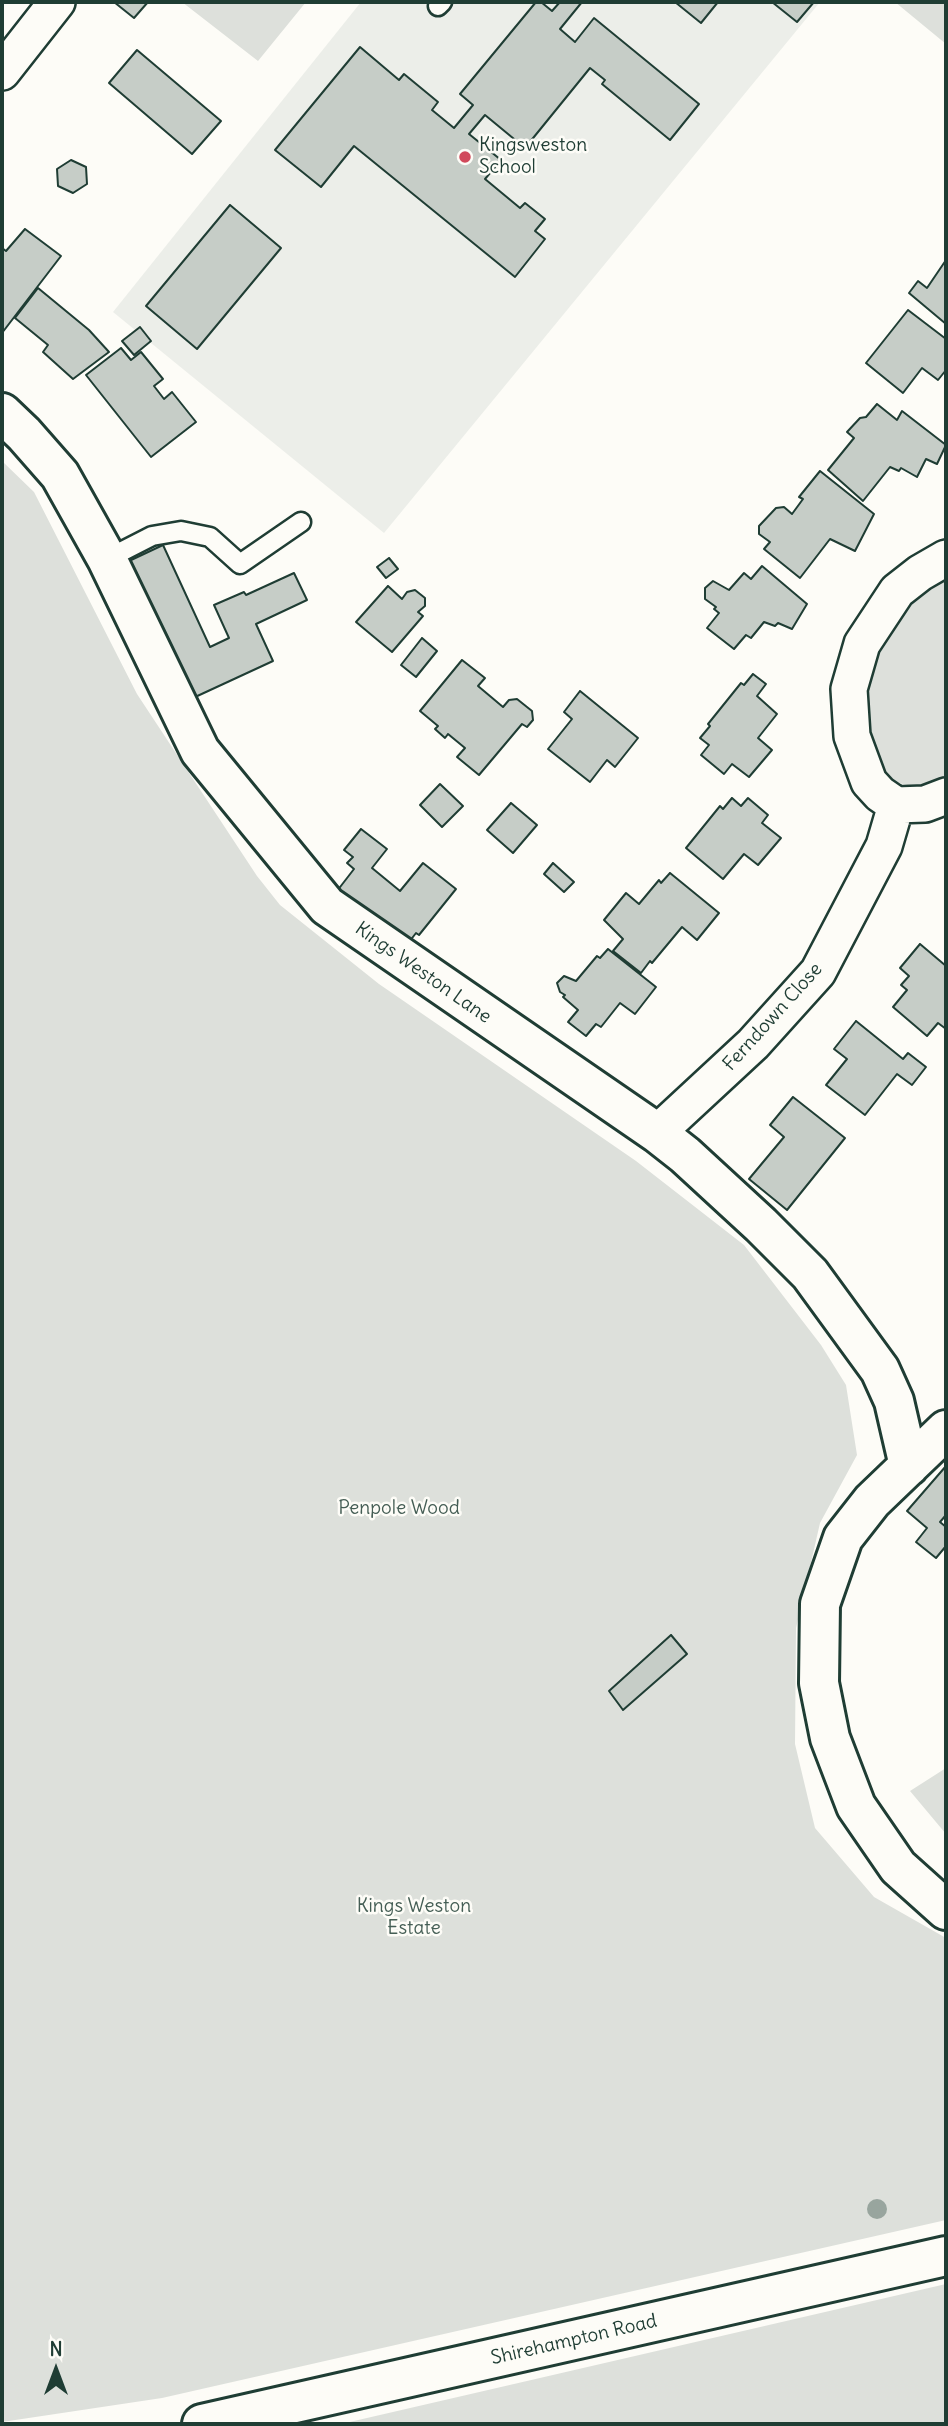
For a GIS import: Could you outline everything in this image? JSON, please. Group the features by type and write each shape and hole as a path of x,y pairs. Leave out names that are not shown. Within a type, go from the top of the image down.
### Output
{"street":[{"path":"2,72 57,2"},
{"name":"Kings Weston Lane","path":"2,413 24,433 60,475 107,559 200,751 327,906 657,1133 685,1155 800,1264 850,1325 880,1370 894,1401 909,1466"},
{"path":"946,558 897,591 862,644 849,689 852,736 869,782 896,805 925,804 946,796"},
{"name":"Ferndown Close","path":"657,1133 753,1044 818,972 884,846 896,805"},
{"path":"946,1430 872,1500 843,1538 820,1604 818,1683 830,1738 856,1807 898,1867 946,1910"},
{"name":"Shirehampton Road","path":"202,2424 946,2256"}],"lane":[{"path":"107,559 152,536 181,531 210,537 240,564 301,522"}],"shaded area":[{"name":"Kingsweston School","path":"361,2 820,2 384,533 113,312"}],"green space":[{"path":"182,2 306,2 258,61"},
{"path":"895,2 946,2 946,44"},
{"name":"Penpole Wood","path":"2,461 34,492 137,694 257,876 280,905 379,984 636,1161 744,1245 821,1345 846,1385 857,1455 820,1523 796,1628 795,1744 815,1828 874,1897 946,1938 946,2220 162,2398 2,2422"},
{"path":"946,578 946,779 932,786 915,787 899,783 885,774 876,755 861,704 875,657 912,598"},
{"path":"946,1768 946,1834 910,1791"},
{"path":"946,2284 946,2424 341,2424 501,2387"}],"building":[{"path":"114,2 148,2 134,18"},
{"path":"536,2 541,2 552,11 560,2 582,2 560,29 575,42 594,18 699,104 670,140 602,84 605,80 590,68 525,148 485,115 469,134 501,160 485,179 520,208 525,203 545,219 535,231 545,239 515,277 354,146 321,187 275,150 360,47 399,80 404,74 438,102 432,110 454,128 473,105 460,94"},
{"path":"675,2 718,2 701,23"},
{"path":"772,2 814,2 797,22"},
{"path":"137,50 221,121 192,154 109,83"},
{"path":"71,160 86,167 87,184 73,193 58,186 57,169"},
{"path":"230,205 281,248 197,349 146,306"},
{"path":"25,229 61,256 2,333 2,248 6,251"},
{"path":"946,260 946,324 909,293 918,281 927,288"},
{"path":"38,288 89,330 109,352 73,379 43,352 48,345 15,318"},
{"path":"908,310 946,339 946,370 938,380 922,368 903,393 866,363"},
{"path":"140,327 151,341 134,355 122,341"},
{"path":"121,348 131,360 141,352 163,379 154,386 164,399 172,392 196,422 151,457 86,375"},
{"path":"877,404 897,420 902,411 946,445 937,464 926,459 917,477 901,468 899,471 890,467 863,501 828,470 854,438 847,432"},
{"path":"820,471 874,514 855,551 830,539 800,578 764,549 770,542 759,534 759,526 776,508 784,507 792,514 803,499 799,497"},
{"path":"163,545 210,647 229,638 214,605 244,592 246,595 294,573 307,600 256,624 273,661 193,698 129,561"},
{"path":"389,558 398,569 386,578 377,567"},
{"path":"762,566 807,604 792,629 778,623 775,626 764,622 751,638 746,635 734,649 707,628 719,613 714,609 716,607 705,599 705,588 713,581 729,590 744,573 751,579"},
{"path":"388,586 402,599 407,592 415,590 425,598 425,606 418,612 423,616 392,652 356,622"},
{"path":"422,638 437,651 416,677 401,665"},
{"path":"462,660 485,678 478,686 503,707 509,700 517,699 532,711 533,720 527,727 522,724 479,775 457,757 465,748 448,734 445,738 435,729 438,726 420,711"},
{"path":"753,674 766,684 757,696 777,714 758,738 772,750 749,777 732,764 724,774 701,755 709,745 700,738 741,683 744,685"},
{"path":"580,691 638,738 615,767 607,760 590,782 548,749 572,719 564,712"},
{"path":"440,784 463,806 442,827 420,805"},
{"path":"732,798 741,806 748,798 768,815 762,823 781,838 758,865 744,854 723,879 686,848 720,806 723,809"},
{"path":"511,803 537,825 513,853 487,830"},
{"path":"361,829 387,849 372,868 400,891 423,863 456,889 419,935 416,933 406,946 337,891 354,869 347,863 353,857 344,850"},
{"path":"553,863 574,882 564,892 544,874"},
{"path":"670,873 719,913 697,940 682,927 641,973 613,951 623,939 604,920 626,893 639,904 659,880 661,883"},
{"path":"920,944 946,966 946,1029 938,1023 927,1036 893,1007 907,990 901,985 909,976 900,968"},
{"path":"608,949 656,987 635,1014 620,1003 601,1027 596,1024 586,1036 568,1022 578,1010 563,997 565,995 560,992 557,983 564,976 576,981 597,956 600,958"},
{"path":"856,1021 903,1059 908,1053 926,1067 912,1085 897,1074 865,1115 826,1085 847,1059 834,1049"},
{"path":"793,1097 845,1138 787,1210 749,1179 784,1137 770,1125"},
{"path":"946,1466 946,1515 940,1522 946,1527 946,1546 936,1558 916,1542 927,1528 907,1511"},
{"path":"671,1635 687,1654 623,1710 609,1691"}],"place":[{"name":"Kingsweston School","path":"465,157"}],"park label":[{"name":"Kings Weston Estate","path":"414,1918"}]}
